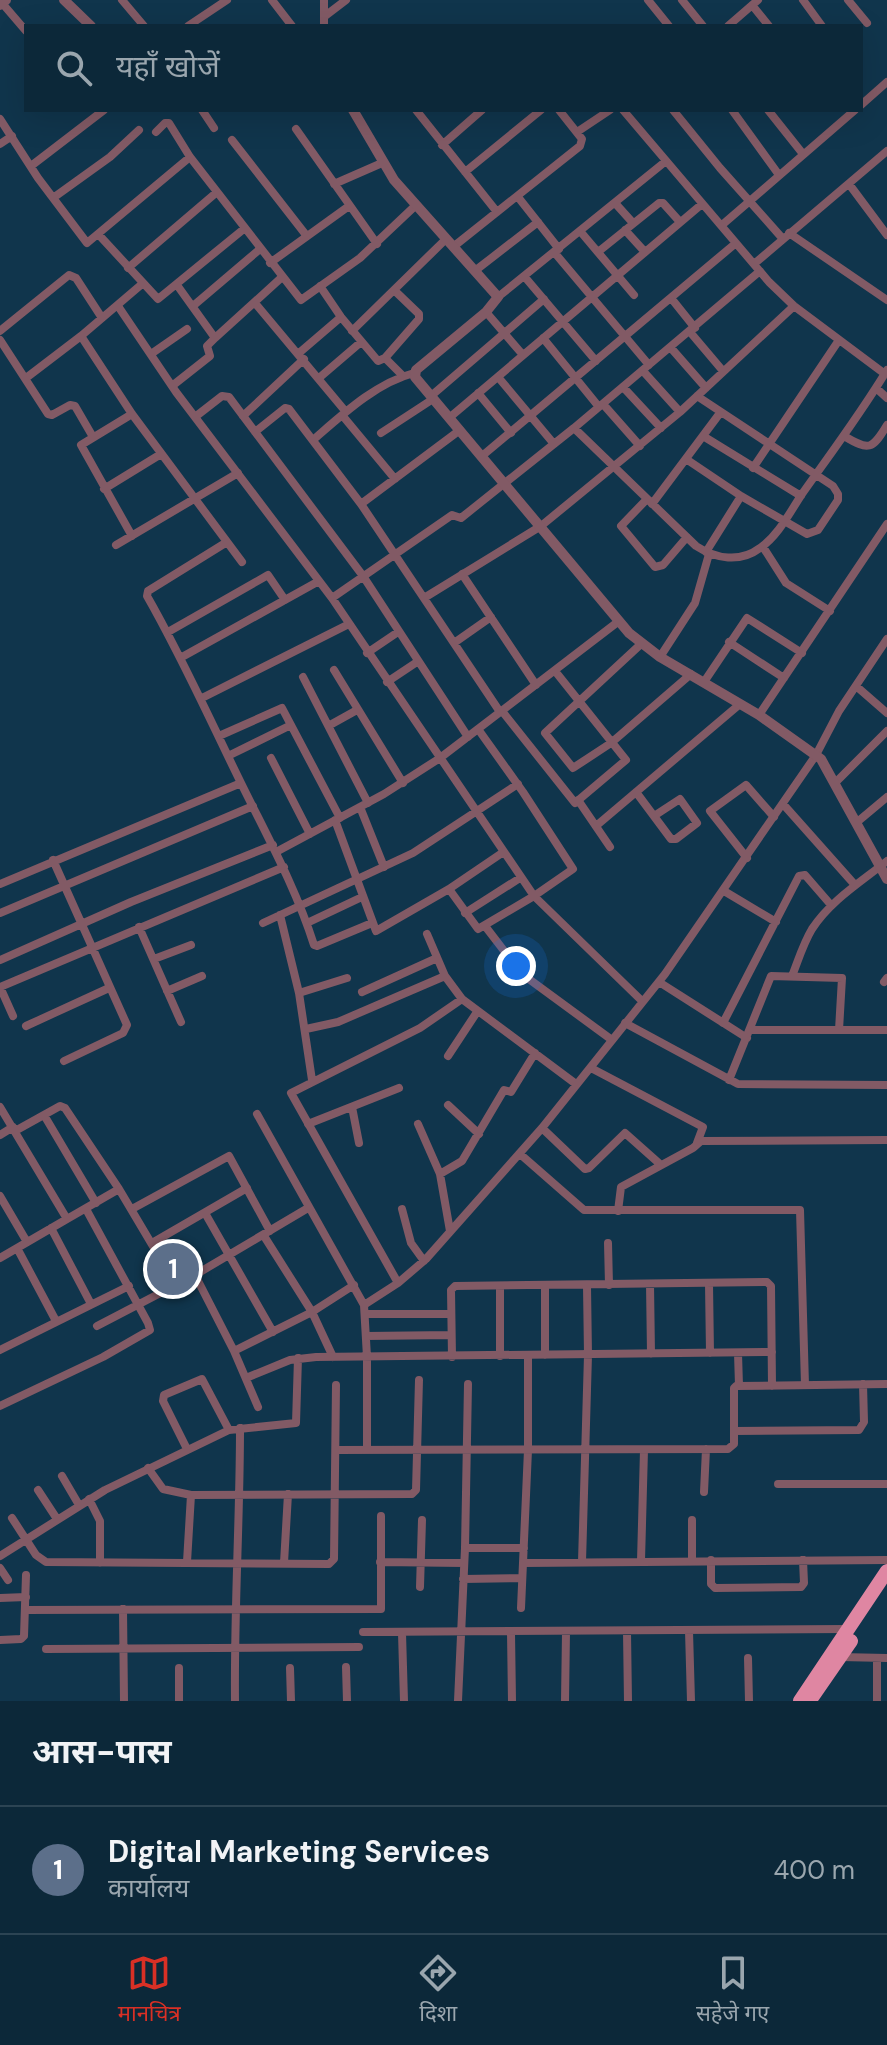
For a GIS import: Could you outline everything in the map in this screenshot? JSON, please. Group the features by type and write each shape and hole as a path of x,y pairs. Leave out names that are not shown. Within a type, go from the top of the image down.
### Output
{"highway":[{"path":"800,1701 887,1571"},
{"path":"811,1701 887,1587"}],"street":[{"path":"64,0 89,24"},
{"path":"122,0 142,24"},
{"path":"191,24 227,0"},
{"path":"272,0 290,24"},
{"path":"324,0 324,24"},
{"path":"325,16 346,0"},
{"path":"648,0 667,24"},
{"path":"682,0 701,24"},
{"path":"803,0 821,24"},
{"path":"848,0 867,23"},
{"path":"730,24 755,2 768,24"},
{"path":"3,3 24,29"},
{"path":"863,103 887,82"},
{"path":"31,166 101,112"},
{"path":"203,112 214,128"},
{"path":"354,112 382,163 415,206 498,297"},
{"path":"417,112 497,212"},
{"path":"442,145 480,112"},
{"path":"465,172 539,112"},
{"path":"352,331 394,290 450,243 518,197 580,146 582,139 561,112"},
{"path":"577,132 607,112"},
{"path":"574,428 707,553 742,557 763,547 784,521 886,372 794,306 757,268 625,112"},
{"path":"675,112 749,201 786,236 887,300"},
{"path":"733,112 779,175"},
{"path":"770,112 803,154"},
{"path":"838,112 844,120"},
{"path":"722,225 853,112"},
{"path":"1,122 53,198 85,242 89,243 190,157"},
{"path":"156,132 169,123 190,157 301,300 377,244 415,206"},
{"path":"296,129 377,244"},
{"path":"53,198 110,157 139,130"},
{"path":"0,144 12,136"},
{"path":"232,140 306,235"},
{"path":"332,598 452,515 461,518 505,484 692,330 786,236 887,151"},
{"path":"313,440 376,391 409,375 486,312 498,297 666,161"},
{"path":"334,184 382,163"},
{"path":"849,184 887,235"},
{"path":"128,268 217,192"},
{"path":"518,197 680,412"},
{"path":"598,252 661,202 680,222"},
{"path":"615,203 633,223"},
{"path":"449,418 702,204"},
{"path":"270,263 349,206"},
{"path":"476,270 538,222"},
{"path":"99,235 158,299 245,228"},
{"path":"625,230 645,252"},
{"path":"580,231 634,295"},
{"path":"482,456 736,243"},
{"path":"193,306 260,249"},
{"path":"0,331 69,275 76,278 102,318"},
{"path":"524,276 596,361"},
{"path":"172,386 210,356 207,346 281,278"},
{"path":"26,378 142,284"},
{"path":"177,285 215,338"},
{"path":"320,286 361,342 376,360 382,361 420,316 394,290"},
{"path":"671,298 723,371"},
{"path":"381,433 432,398 544,299"},
{"path":"255,303 319,378 395,479"},
{"path":"118,306 172,386 332,598 520,878 534,896 642,1001"},
{"path":"424,598 541,526 680,412 794,306"},
{"path":"486,312 523,355"},
{"path":"243,416 341,317"},
{"path":"151,354 187,329"},
{"path":"81,336 132,414 242,562"},
{"path":"543,338 640,446"},
{"path":"0,340 50,415 70,405 75,406 93,437"},
{"path":"753,468 839,340"},
{"path":"319,378 361,342"},
{"path":"671,348 706,388"},
{"path":"385,358 409,375 432,398 641,644 759,715 816,755 825,765 856,823 883,864 887,879"},
{"path":"498,377 554,444"},
{"path":"623,387 661,428"},
{"path":"876,388 887,398"},
{"path":"478,393 511,433"},
{"path":"195,417 225,396 243,416 363,576 468,737"},
{"path":"686,459 741,496 807,534 818,530 838,500 833,486 697,396"},
{"path":"255,432 288,408 361,504 501,712 575,803 626,760 555,671"},
{"path":"687,537 661,568 655,567 621,526 650,501 720,413"},
{"path":"132,414 82,443 81,448 132,536"},
{"path":"844,436 868,447 877,441 887,425"},
{"path":"361,504 460,430"},
{"path":"703,436 801,496"},
{"path":"104,489 161,454"},
{"path":"116,545 238,473"},
{"path":"660,657 695,603 707,553 741,496"},
{"path":"759,715 887,524"},
{"path":"227,542 148,591 147,596 182,657 284,867 314,945 372,923"},
{"path":"763,547 786,583 830,611"},
{"path":"462,574 536,685"},
{"path":"168,632 268,575 285,600"},
{"path":"182,657 319,581"},
{"path":"454,643 491,617"},
{"path":"704,682 747,618 802,653"},
{"path":"0,960 310,834 364,805 440,758 619,621"},
{"path":"202,698 349,624"},
{"path":"367,653 398,632"},
{"path":"729,642 784,678"},
{"path":"365,1310 424,1261 520,1154 659,982 816,755 839,711 886,643"},
{"path":"641,644 545,733 573,768 611,743 691,674"},
{"path":"387,682 417,662"},
{"path":"334,670 403,783"},
{"path":"303,677 330,725 364,805 384,867"},
{"path":"856,686 887,713"},
{"path":"596,826 740,704"},
{"path":"219,736 280,708 284,710 337,819 356,881 374,929 378,931 502,853"},
{"path":"330,725 357,710"},
{"path":"228,756 291,725"},
{"path":"449,889 476,929 534,896 573,869 478,729"},
{"path":"835,783 887,731"},
{"path":"271,758 310,834"},
{"path":"0,884 241,783"},
{"path":"263,923 413,853 518,784"},
{"path":"747,858 710,811 746,785 774,817"},
{"path":"636,792 654,816 673,840 697,823 680,799 654,816"},
{"path":"856,823 887,797"},
{"path":"578,800 610,847"},
{"path":"783,804 855,885"},
{"path":"0,913 253,806"},
{"path":"53,860 127,1029 64,1061"},
{"path":"792,976 812,930 831,905 883,864"},
{"path":"13,1016 0,987 284,867"},
{"path":"723,1023 801,875 805,875 831,905"},
{"path":"465,913 520,878"},
{"path":"724,891 776,922"},
{"path":"307,923 362,897"},
{"path":"280,915 306,1029 312,1080"},
{"path":"485,926 522,974 612,1040"},
{"path":"139,927 181,1022"},
{"path":"427,934 445,976 462,999 576,1084"},
{"path":"154,959 191,945"},
{"path":"362,992 437,958"},
{"path":"167,991 202,976"},
{"path":"306,1029 338,1022 445,976"},
{"path":"299,993 347,978"},
{"path":"729,1080 769,978 842,978 839,1030"},
{"path":"659,982 723,1023 749,1034 887,1030"},
{"path":"26,1026 109,988"},
{"path":"398,1283 291,1093 420,1028 462,999"},
{"path":"448,1056 477,1012"},
{"path":"625,1023 743,1085 887,1085"},
{"path":"440,1174 457,1165 504,1090 511,1092 535,1053"},
{"path":"591,1068 703,1127 693,1148 619,1189 618,1211"},
{"path":"308,1124 399,1088"},
{"path":"448,1105 479,1134"},
{"path":"0,1135 60,1106 65,1108 132,1209 176,1285"},
{"path":"0,1107 67,1219"},
{"path":"352,1107 359,1143"},
{"path":"257,1114 354,1285 365,1310 367,1449"},
{"path":"44,1115 96,1203"},
{"path":"418,1124 440,1174 450,1231"},
{"path":"542,1128 585,1169 625,1133 661,1165"},
{"path":"697,1143 887,1140"},
{"path":"520,1154 584,1210 800,1210 805,1385"},
{"path":"132,1209 227,1157 231,1158 267,1234 312,1312 333,1357"},
{"path":"152,1243 247,1188"},
{"path":"0,1258 119,1189"},
{"path":"0,1196 27,1242"},
{"path":"97,1326 229,1256 308,1208"},
{"path":"0,1406 147,1333 150,1327 86,1209"},
{"path":"402,1209 411,1243 424,1261"},
{"path":"205,1213 273,1332"},
{"path":"51,1228 91,1304"},
{"path":"608,1243 609,1285"},
{"path":"17,1248 56,1321"},
{"path":"195,1275 234,1351 258,1407"},
{"path":"650,1284 651,1354"},
{"path":"709,1284 710,1353"},
{"path":"452,1357 453,1288 770,1284 772,1386"},
{"path":"234,1351 312,1312 354,1285"},
{"path":"0,1350 129,1286"},
{"path":"500,1286 500,1356"},
{"path":"545,1286 545,1355"},
{"path":"582,1562 587,1286"},
{"path":"365,1310 451,1314"},
{"path":"366,1336 451,1335"},
{"path":"246,1378 298,1358 772,1352"},
{"path":"738,1353 739,1386"},
{"path":"521,1608 528,1450 528,1355"},
{"path":"0,1556 89,1499 229,1430 296,1423 298,1358"},
{"path":"187,1449 163,1401 164,1395 202,1379 229,1430"},
{"path":"148,1468 163,1489 191,1495 412,1494 416,1490 419,1380"},
{"path":"458,1701 468,1384"},
{"path":"734,1431 859,1430 864,1422 863,1384"},
{"path":"336,1450 732,1447 734,1388 887,1384"},
{"path":"12,1518 36,1555 46,1562 329,1564 333,1562 336,1495 336,1385"},
{"path":"235,1701 234,1610 240,1428"},
{"path":"704,1492 706,1449"},
{"path":"641,1561 644,1450"},
{"path":"62,1476 79,1505"},
{"path":"778,1484 887,1484"},
{"path":"38,1490 57,1519"},
{"path":"284,1563 288,1494"},
{"path":"187,1562 191,1495"},
{"path":"89,1499 100,1521 100,1563"},
{"path":"25,1610 381,1609 381,1516"},
{"path":"420,1587 422,1520"},
{"path":"692,1520 692,1560"},
{"path":"465,1548 524,1548"},
{"path":"711,1560 711,1584 715,1588 801,1587 804,1583 803,1560"},
{"path":"523,1563 887,1560"},
{"path":"380,1562 464,1563"},
{"path":"0,1568 8,1580"},
{"path":"0,1640 23,1638 26,1575"},
{"path":"463,1579 522,1578"},
{"path":"0,1598 26,1597"},
{"path":"123,1609 124,1701"},
{"path":"363,1632 847,1629"},
{"path":"689,1631 691,1701"},
{"path":"565,1701 566,1632"},
{"path":"627,1632 628,1701"},
{"path":"402,1633 404,1701"},
{"path":"511,1633 512,1701"},
{"path":"46,1649 359,1647"},
{"path":"840,1657 882,1658 877,1701"},
{"path":"748,1658 749,1701"},
{"path":"346,1667 347,1701"},
{"path":"179,1668 179,1701"},
{"path":"290,1668 291,1701"}],"place":[{"name":"Digital Marketing Services","path":"173,1269"}]}
